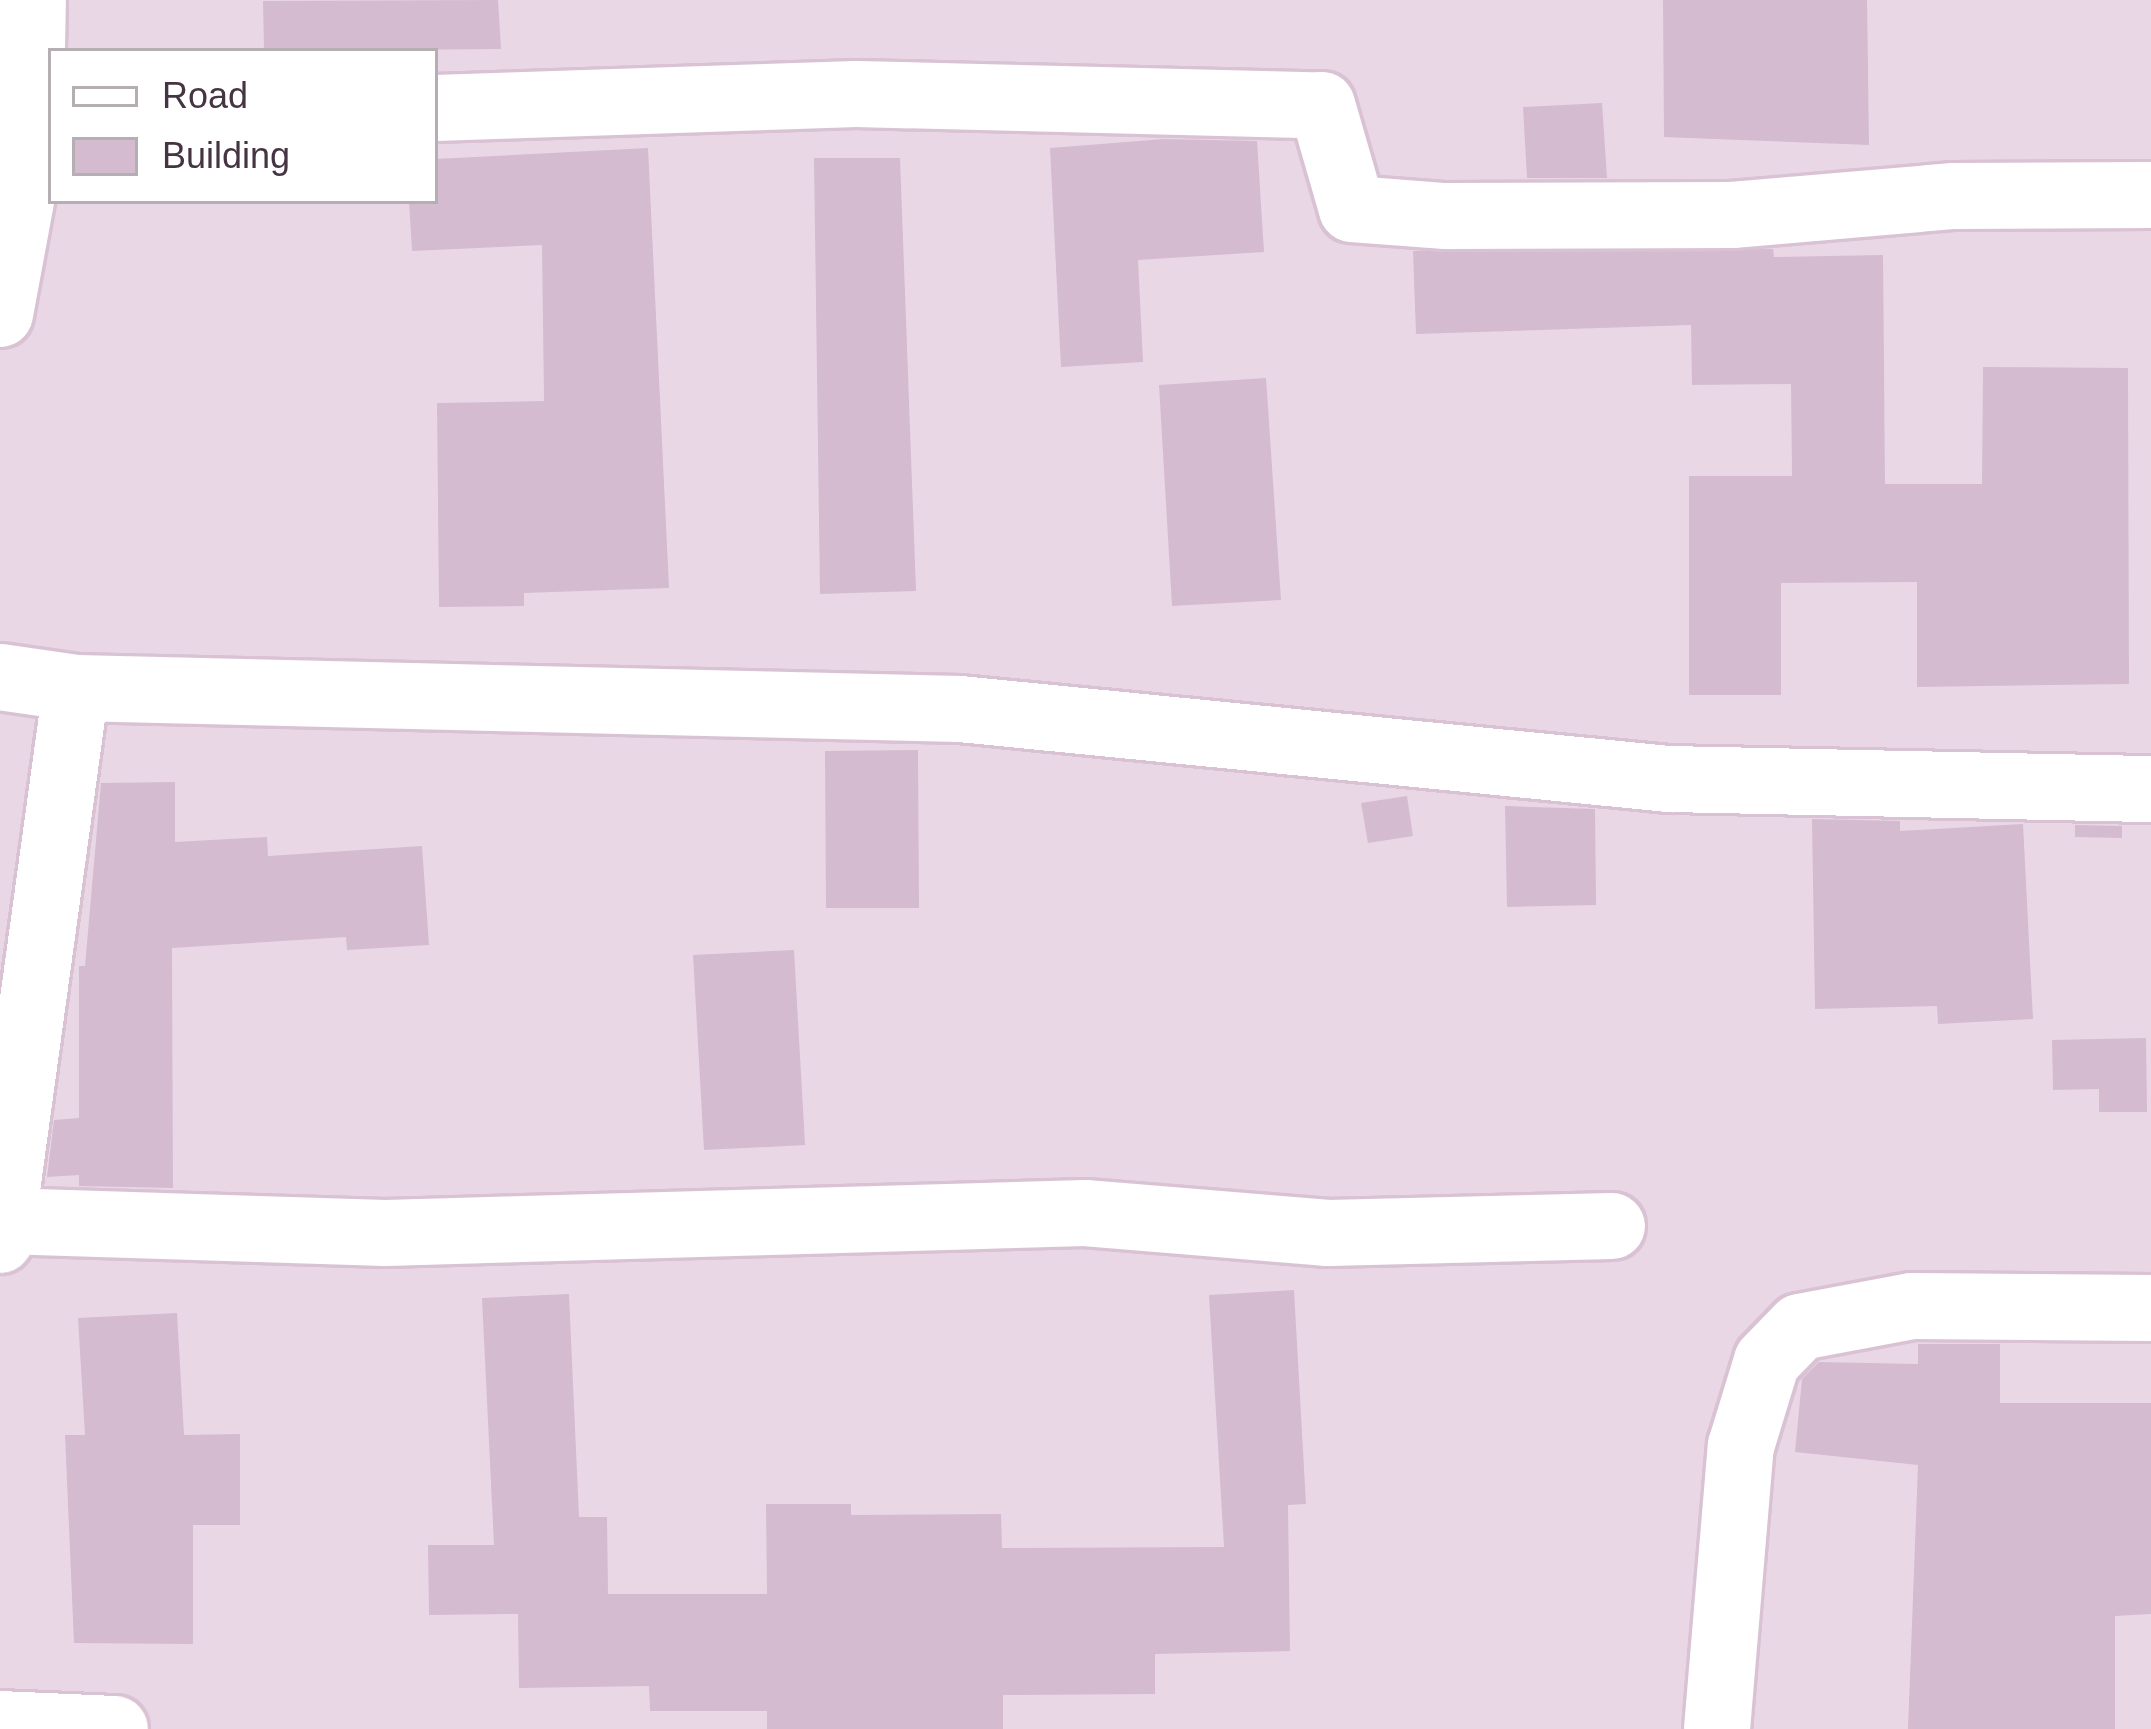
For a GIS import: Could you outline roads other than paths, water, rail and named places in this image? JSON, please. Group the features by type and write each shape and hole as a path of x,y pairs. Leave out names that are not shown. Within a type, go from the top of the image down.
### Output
{"street":[{"path":"0,314 41,86 33,0"},
{"path":"438,108 856,94 1322,105 1352,209 1446,216 1732,215 1954,196 2151,195"},
{"path":"0,677 76,688 960,709 1669,779 2151,789"},
{"path":"76,688 2,1230 385,1233 1085,1213 1328,1233 1612,1226"},
{"path":"1717,1729 1741,1446 1767,1361 1799,1327 1912,1306 2151,1308"},
{"path":"0,1724 115,1729"}]}
